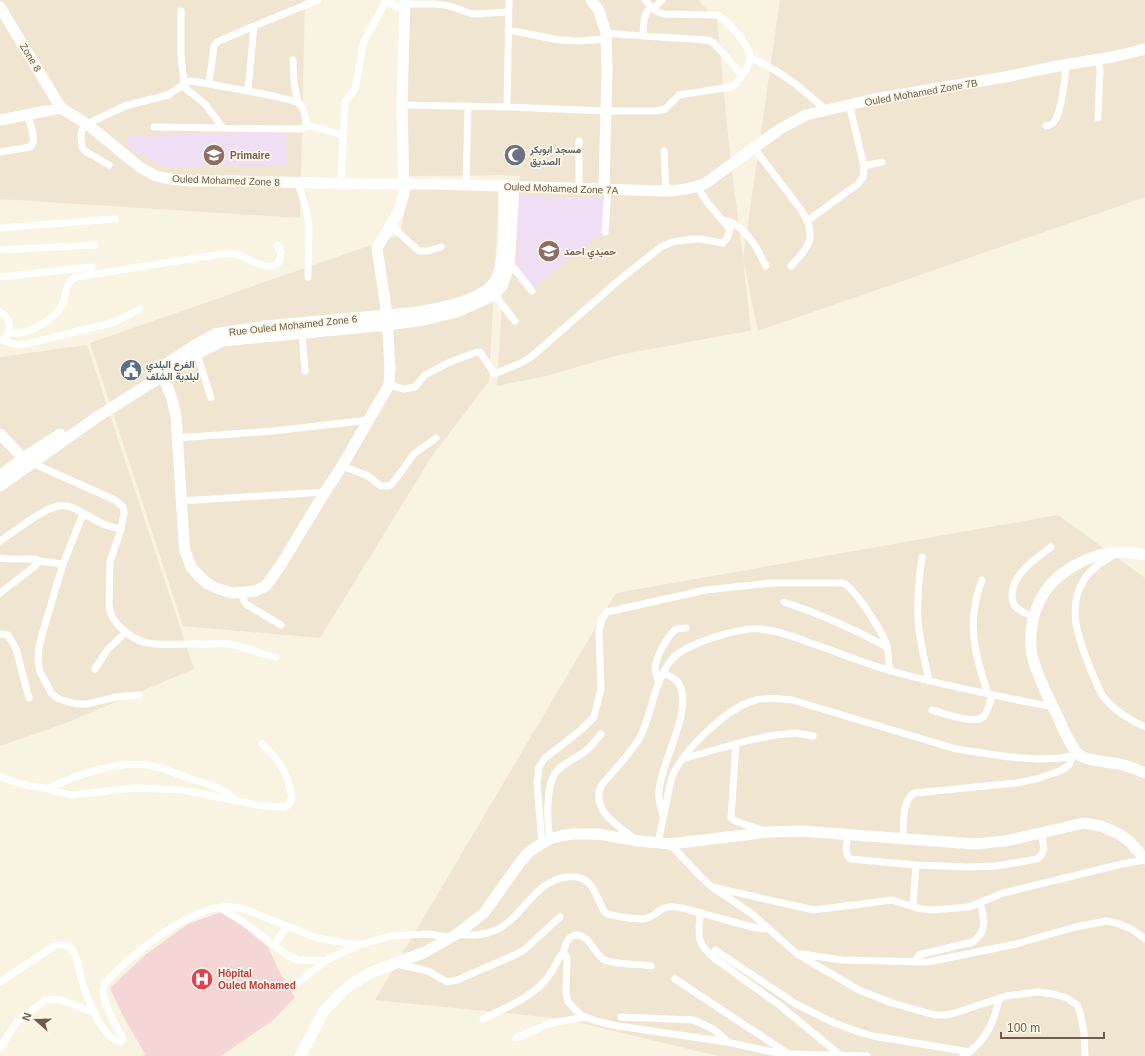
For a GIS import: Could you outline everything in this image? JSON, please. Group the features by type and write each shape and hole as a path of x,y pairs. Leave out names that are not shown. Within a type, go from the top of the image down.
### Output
{"street":[{"path":"209,84 214,46 216,42 318,0"},
{"path":"507,107 509,0"},
{"path":"591,0 599,11 606,36 605,232"},
{"path":"402,105 606,111 663,110 679,95 731,87 737,83 750,58 750,53 743,41 720,16 664,14 652,8 646,0"},
{"path":"643,36 647,11 662,0"},
{"path":"341,184 344,105 355,89 364,41 385,1 405,5 435,4 450,6 472,14 509,12"},
{"path":"162,371 176,416 185,551 191,567 208,584 227,592 240,593 255,591 266,586 282,563 324,492 342,466 389,385 390,368 388,320 377,248 398,213 402,200 404,184 402,105 405,5"},
{"name":"Zone 8","path":"0,6 62,108"},
{"path":"181,11 181,54 185,88 205,104 223,128"},
{"path":"248,91 254,26"},
{"path":"508,30 559,40 579,41 606,36 702,39 711,41 742,74"},
{"name":"Ouled Mohamed Zone 7B","path":"715,177 780,129 801,117 849,104 1006,77 1066,64 1145,50"},
{"path":"750,58 780,72 826,110"},
{"path":"1098,59 1100,70 1098,118"},
{"path":"293,60 294,83 298,103"},
{"path":"1046,126 1054,123 1058,113 1064,86 1066,64"},
{"path":"108,165 85,151 82,147 82,130 87,124 125,106 168,95 189,80 280,97 298,103 302,106 307,125"},
{"path":"807,221 858,184 863,176 864,166 849,104"},
{"path":"466,185 468,106"},
{"path":"0,120 62,108"},
{"name":"Ouled Mohamed Zone 8","path":"62,108 87,124 141,168 161,177 192,181 404,184"},
{"path":"0,152 30,147 33,145 33,137 27,115"},
{"path":"307,125 343,134"},
{"path":"154,127 299,130 307,125"},
{"path":"578,189 579,141"},
{"path":"754,148 802,211 807,221 810,232 809,245 791,266"},
{"path":"664,151 666,191"},
{"path":"864,166 882,162"},
{"name":"Ouled Mohamed Zone 7A","path":"404,184 666,191 697,187 715,177"},
{"path":"298,182 307,213 309,228 308,277"},
{"name":"Rue Ouled Mohamed Zone 6","path":"28,460 58,444 162,371 194,344 215,334 266,326 444,316 473,306 494,294 502,286 510,267 509,186"},
{"name":"Rue Ouled Mohamed Zone 6","path":"28,460 131,390 162,371 214,344 230,339 302,333 388,320 443,307 475,296 491,287 496,281 499,273 503,255 509,186"},
{"path":"389,385 404,389 415,387 425,375 450,362 478,352 481,353 495,374 521,363 554,338 618,281 661,247 672,242 693,239 723,243 727,238 730,229 706,202 697,187"},
{"path":"0,228 115,219"},
{"path":"722,220 739,226 745,231 766,266"},
{"path":"390,225 419,251 428,251 442,247"},
{"path":"0,250 95,245"},
{"path":"9,333 24,333 42,324 54,315 61,307 69,283 76,277 222,254 235,254 270,267 275,266 280,261 281,252 277,245"},
{"path":"0,277 92,267"},
{"path":"510,267 514,268 532,291"},
{"path":"494,294 515,321"},
{"path":"1,341 18,345 34,342 115,322 140,309"},
{"path":"0,312 7,317 10,328 9,333 1,341"},
{"path":"302,333 305,371"},
{"path":"197,354 211,398"},
{"path":"178,438 369,420"},
{"path":"0,434 28,460 121,504 124,509 121,529 110,562 109,610 112,617 125,633 140,642 150,644 234,645 266,656 276,657"},
{"path":"342,466 368,476 381,486 388,486 392,484 414,454 436,438"},
{"path":"0,476 28,460"},
{"path":"0,486 28,460"},
{"path":"181,501 324,492"},
{"path":"0,541 52,508 64,506 75,509 106,526 121,529"},
{"path":"83,514 63,564 43,631 39,648 39,668 42,678 49,692 59,699 83,705 116,697 139,695"},
{"path":"1034,618 1017,608 1013,603 1012,596 1014,583 1021,572 1052,547"},
{"path":"1118,552 1092,570 1084,580 1075,605 1077,632 1087,660 1104,697 1121,713 1145,727"},
{"path":"1076,754 1053,707 1032,656 1030,647 1034,618 1039,602 1051,584 1069,569 1096,555 1124,552 1145,555"},
{"path":"922,557 918,586 918,620 929,681"},
{"path":"0,558 35,559 39,561 63,564"},
{"path":"0,593 35,566 39,561"},
{"path":"932,710 970,720 976,720 984,715 990,694 983,677 976,647 973,620 974,607 982,580"},
{"path":"546,842 537,783 539,767 545,758 581,730 594,717 601,689 599,631 601,622 607,612 706,590 772,583 843,584 848,587 862,604 879,629 887,647 889,671"},
{"path":"240,593 246,604 280,625"},
{"path":"784,602 808,610 838,623 887,647"},
{"path":"659,683 655,668 661,652 669,636 676,629 686,628"},
{"path":"638,841 606,815 601,808 598,794 601,786 639,739 659,683 673,659 698,643 722,635 750,629 769,630 792,636 889,671 1053,707"},
{"path":"95,669 108,649 125,633"},
{"path":"0,634 8,635 16,650 29,698"},
{"path":"663,816 659,802 659,790 664,766 672,747 680,719 682,698 679,684 664,673"},
{"path":"658,844 671,780 673,773 682,759 718,720 750,701 768,698 792,700 956,749 1024,758 1062,758 1076,754 1121,765 1145,773"},
{"path":"682,759 736,744 781,734 796,733 813,736"},
{"path":"546,842 548,831 548,796 552,778 559,768 588,749 601,734"},
{"path":"0,776 21,784 73,795 134,788 182,790 237,801 284,807 288,805 292,799 291,786 282,766 274,755 262,744"},
{"path":"736,744 731,818 735,821 769,832"},
{"path":"903,839 906,805 910,796 915,793 1016,783 1036,779 1069,765 1076,754"},
{"path":"48,790 60,783 93,771 114,767 147,765 221,788 237,801"},
{"path":"300,1056 318,1021 333,999 350,985 370,973 424,952 454,936 484,913 529,852 546,842 572,834 598,834 658,844 670,844 769,832 800,831 974,844 1000,842 1084,823 1101,826 1119,834 1130,842 1145,860 1122,864 994,896 969,907 930,910 892,900 814,910 712,887"},
{"path":"848,834 846,853 849,858 916,865 970,867 996,866 1037,859 1042,855 1044,850 1041,833"},
{"path":"670,844 712,887 751,913 797,954 859,990 892,1003 928,1013 945,1015 1006,996 1038,992 1054,994 1067,998 1077,1004 1084,1032 1086,1056"},
{"path":"913,906 916,865"},
{"path":"296,985 325,961 358,944 402,935 477,935 497,930 508,922 547,884 557,879 569,877 583,879 589,883 604,911 610,914 645,919 651,918 664,908 671,907 756,928 768,929"},
{"path":"915,962 919,955 972,942 976,939 982,930 985,921 980,903"},
{"path":"220,908 246,923 274,945 294,958 308,961 325,961"},
{"path":"0,982 54,946 69,946 77,959 84,986 95,1013 108,1035 117,1041 122,1042 123,1039 104,997 103,989 105,984 153,940 178,924 208,910 238,908 322,939 358,944"},
{"path":"246,923 253,913"},
{"path":"700,913 699,938 704,949 714,958 778,1004 840,1055"},
{"path":"395,963 428,971 447,982 457,980 524,950 560,917"},
{"path":"797,954 842,960 928,962 1016,944 1075,927 1107,921 1117,923 1133,930 1145,939"},
{"path":"274,945 287,926"},
{"path":"483,1019 521,1000 536,989 544,981 563,954 570,938 574,936 579,935 586,938 598,955 607,961 652,966"},
{"path":"715,950 796,1004 832,1022 873,1036 970,1052"},
{"path":"563,954 567,958 566,993 568,1002 577,1012 585,1017 618,1026 727,1042 773,1052 789,1054 867,1056"},
{"path":"675,979 789,1054"},
{"path":"0,1048 16,1023 44,1002 52,999 61,1000 95,1013"},
{"path":"963,1056 970,1052 985,1037 991,1026 999,999"},
{"path":"516,1038 551,1023 585,1017"},
{"path":"621,1017 694,1020 713,1029 727,1042"}],"shaded area":[{"path":"0,0 305,0 300,218 0,199"},
{"path":"408,0 698,0 717,20 730,155 751,330 619,355 546,376 497,386 503,288 515,231 520,176 408,176 402,102"},
{"path":"780,0 1145,0 1145,197 758,331 743,258"},
{"name":"Primaire","path":"286,131 287,165 163,167 126,146 127,136"},
{"path":"409,188 499,191 489,381 432,456 320,638 183,626 90,343 400,235"},
{"name":"حميدي احمد","path":"518,196 605,198 603,232 533,288 517,269"},
{"path":"87,345 194,669 66,723 0,746 0,357"},
{"path":"1058,515 1145,578 1145,1056 718,1056 564,1019 375,1000 616,593"},
{"name":"Hôpital Ouled Mohamed","path":"221,912 240,924 268,947 279,971 295,997 272,1021 221,1056 143,1056 145,1054 122,1014 110,988 145,955 188,924"}],"place":[{"name":"Primaire","path":"214,155"},
{"name":"مسجد ابوبكر الصديق","path":"515,155"},
{"name":"حميدي احمد","path":"549,251"},
{"name":"الفرع البلدي لبلدية الشلف","path":"131,370"},
{"name":"Hôpital Ouled Mohamed","path":"202,979"}]}
